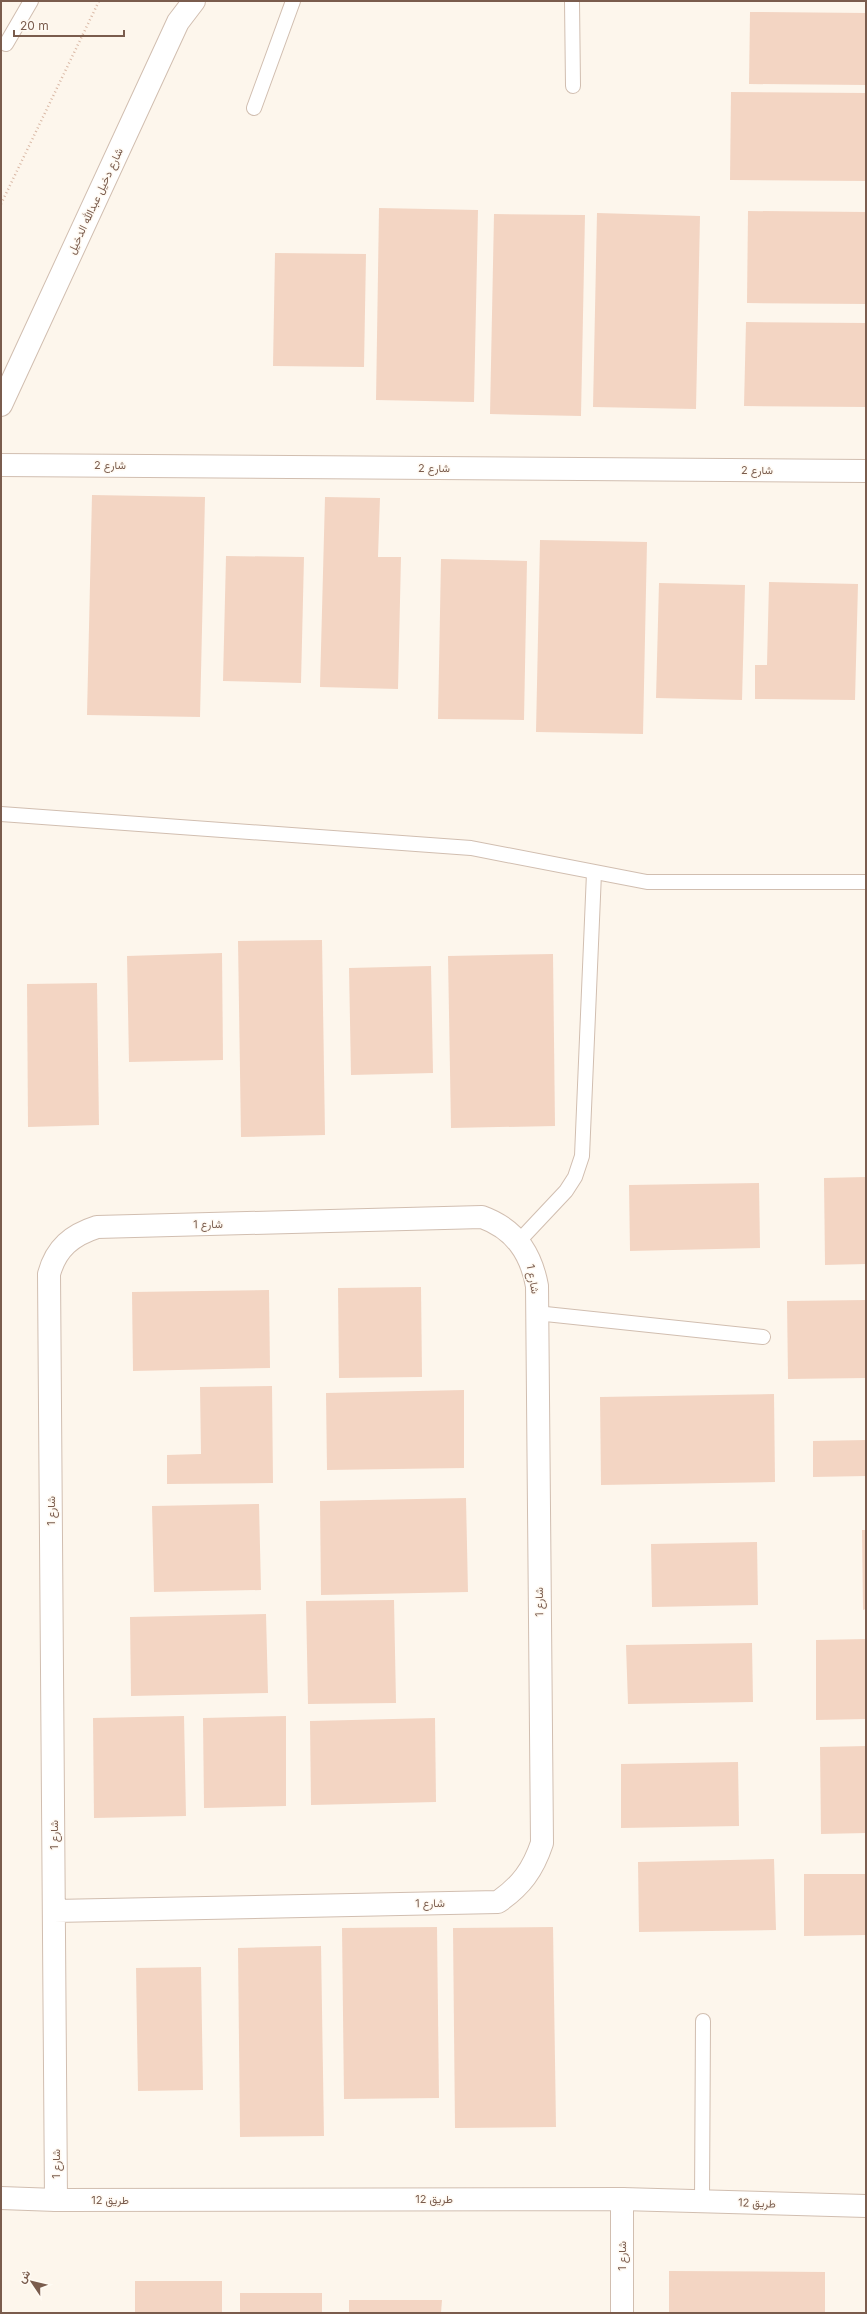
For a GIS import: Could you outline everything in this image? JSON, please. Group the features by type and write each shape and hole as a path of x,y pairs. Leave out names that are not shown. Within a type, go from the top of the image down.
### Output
{"street":[{"name":"شارع دخيل عبدالله الدخيل","path":"1,405 178,22 194,1"},
{"name":"شارع 2","path":"1,465 866,471"},
{"name":"شارع 1","path":"54,1911 498,1902 524,1880 536,1862 542,1843 536,1286 534,1270 519,1241 496,1222 482,1217 97,1226 82,1231 69,1240 60,1249 53,1261 49,1274 56,2200"},
{"name":"طريق 12","path":"1,2198 56,2200 622,2199 866,2206"},
{"name":"شارع 1","path":"622,2199 622,2313"}],"lane":[{"path":"6,44 31,1"},
{"path":"254,108 293,1"},
{"path":"572,1 573,86"},
{"path":"1,814 471,848 521,856 594,873 646,882 866,882"},
{"path":"519,1241 566,1191 575,1177 582,1156 594,873"},
{"path":"536,1313 763,1337"},
{"path":"702,2201 703,2021"}],"path":[{"path":"1,204 99,1"}],"building":[{"path":"750,12 866,13 866,85 749,84"},
{"path":"731,92 866,93 866,181 730,180"},
{"path":"379,208 478,210 474,402 376,400"},
{"path":"748,211 866,212 866,304 747,303"},
{"path":"597,213 700,216 696,409 593,407"},
{"path":"494,214 585,215 581,416 490,414"},
{"path":"275,253 366,254 364,367 273,366"},
{"path":"746,322 866,323 866,407 744,406"},
{"path":"92,495 205,497 200,717 87,715"},
{"path":"325,497 380,498 378,557 401,557 398,689 320,687"},
{"path":"540,540 647,542 643,734 536,732"},
{"path":"226,556 304,557 301,683 223,681"},
{"path":"441,559 527,561 524,720 438,719"},
{"path":"769,582 858,584 855,700 755,699 755,665 767,665"},
{"path":"659,583 745,585 742,700 656,698"},
{"path":"322,940 325,1135 241,1137 238,941"},
{"path":"222,953 223,1060 129,1062 127,956"},
{"path":"553,954 555,1126 451,1128 448,956"},
{"path":"431,966 433,1073 351,1075 349,968"},
{"path":"97,983 99,1125 28,1127 27,984"},
{"path":"866,1177 866,1264 825,1265 824,1178"},
{"path":"759,1183 760,1248 630,1251 629,1185"},
{"path":"421,1287 422,1377 339,1378 338,1288"},
{"path":"269,1290 270,1368 133,1371 132,1292"},
{"path":"866,1300 866,1378 788,1379 787,1301"},
{"path":"272,1386 273,1483 167,1484 167,1455 201,1454 200,1387"},
{"path":"464,1390 464,1468 327,1470 326,1393"},
{"path":"774,1394 775,1482 601,1485 600,1397"},
{"path":"866,1440 866,1476 813,1477 813,1441"},
{"path":"466,1498 468,1592 321,1595 320,1501"},
{"path":"259,1504 261,1590 154,1592 152,1506"},
{"path":"862,1530 866,1530 866,1609 863,1610"},
{"path":"757,1542 758,1605 652,1607 651,1544"},
{"path":"394,1600 396,1703 308,1704 306,1601"},
{"path":"266,1614 268,1693 131,1696 130,1617"},
{"path":"866,1639 866,1719 816,1720 816,1640"},
{"path":"752,1643 753,1702 628,1704 626,1645"},
{"path":"184,1716 186,1816 94,1818 93,1718"},
{"path":"286,1716 286,1806 204,1808 203,1718"},
{"path":"435,1718 436,1802 311,1805 310,1721"},
{"path":"866,1746 866,1833 821,1834 820,1747"},
{"path":"738,1762 739,1826 621,1828 621,1764"},
{"path":"774,1859 776,1930 639,1932 638,1862"},
{"path":"804,1874 866,1874 866,1935 804,1936"},
{"path":"437,1927 439,2098 344,2099 342,1928"},
{"path":"553,1927 556,2127 455,2128 453,1928"},
{"path":"321,1946 324,2136 240,2137 238,1948"},
{"path":"201,1967 203,2090 138,2091 136,1968"},
{"path":"669,2271 825,2272 825,2313 669,2313"},
{"path":"135,2281 222,2281 222,2313 135,2313"},
{"path":"240,2293 322,2293 322,2313 240,2313"},
{"path":"349,2300 442,2300 441,2313 349,2313"}]}
